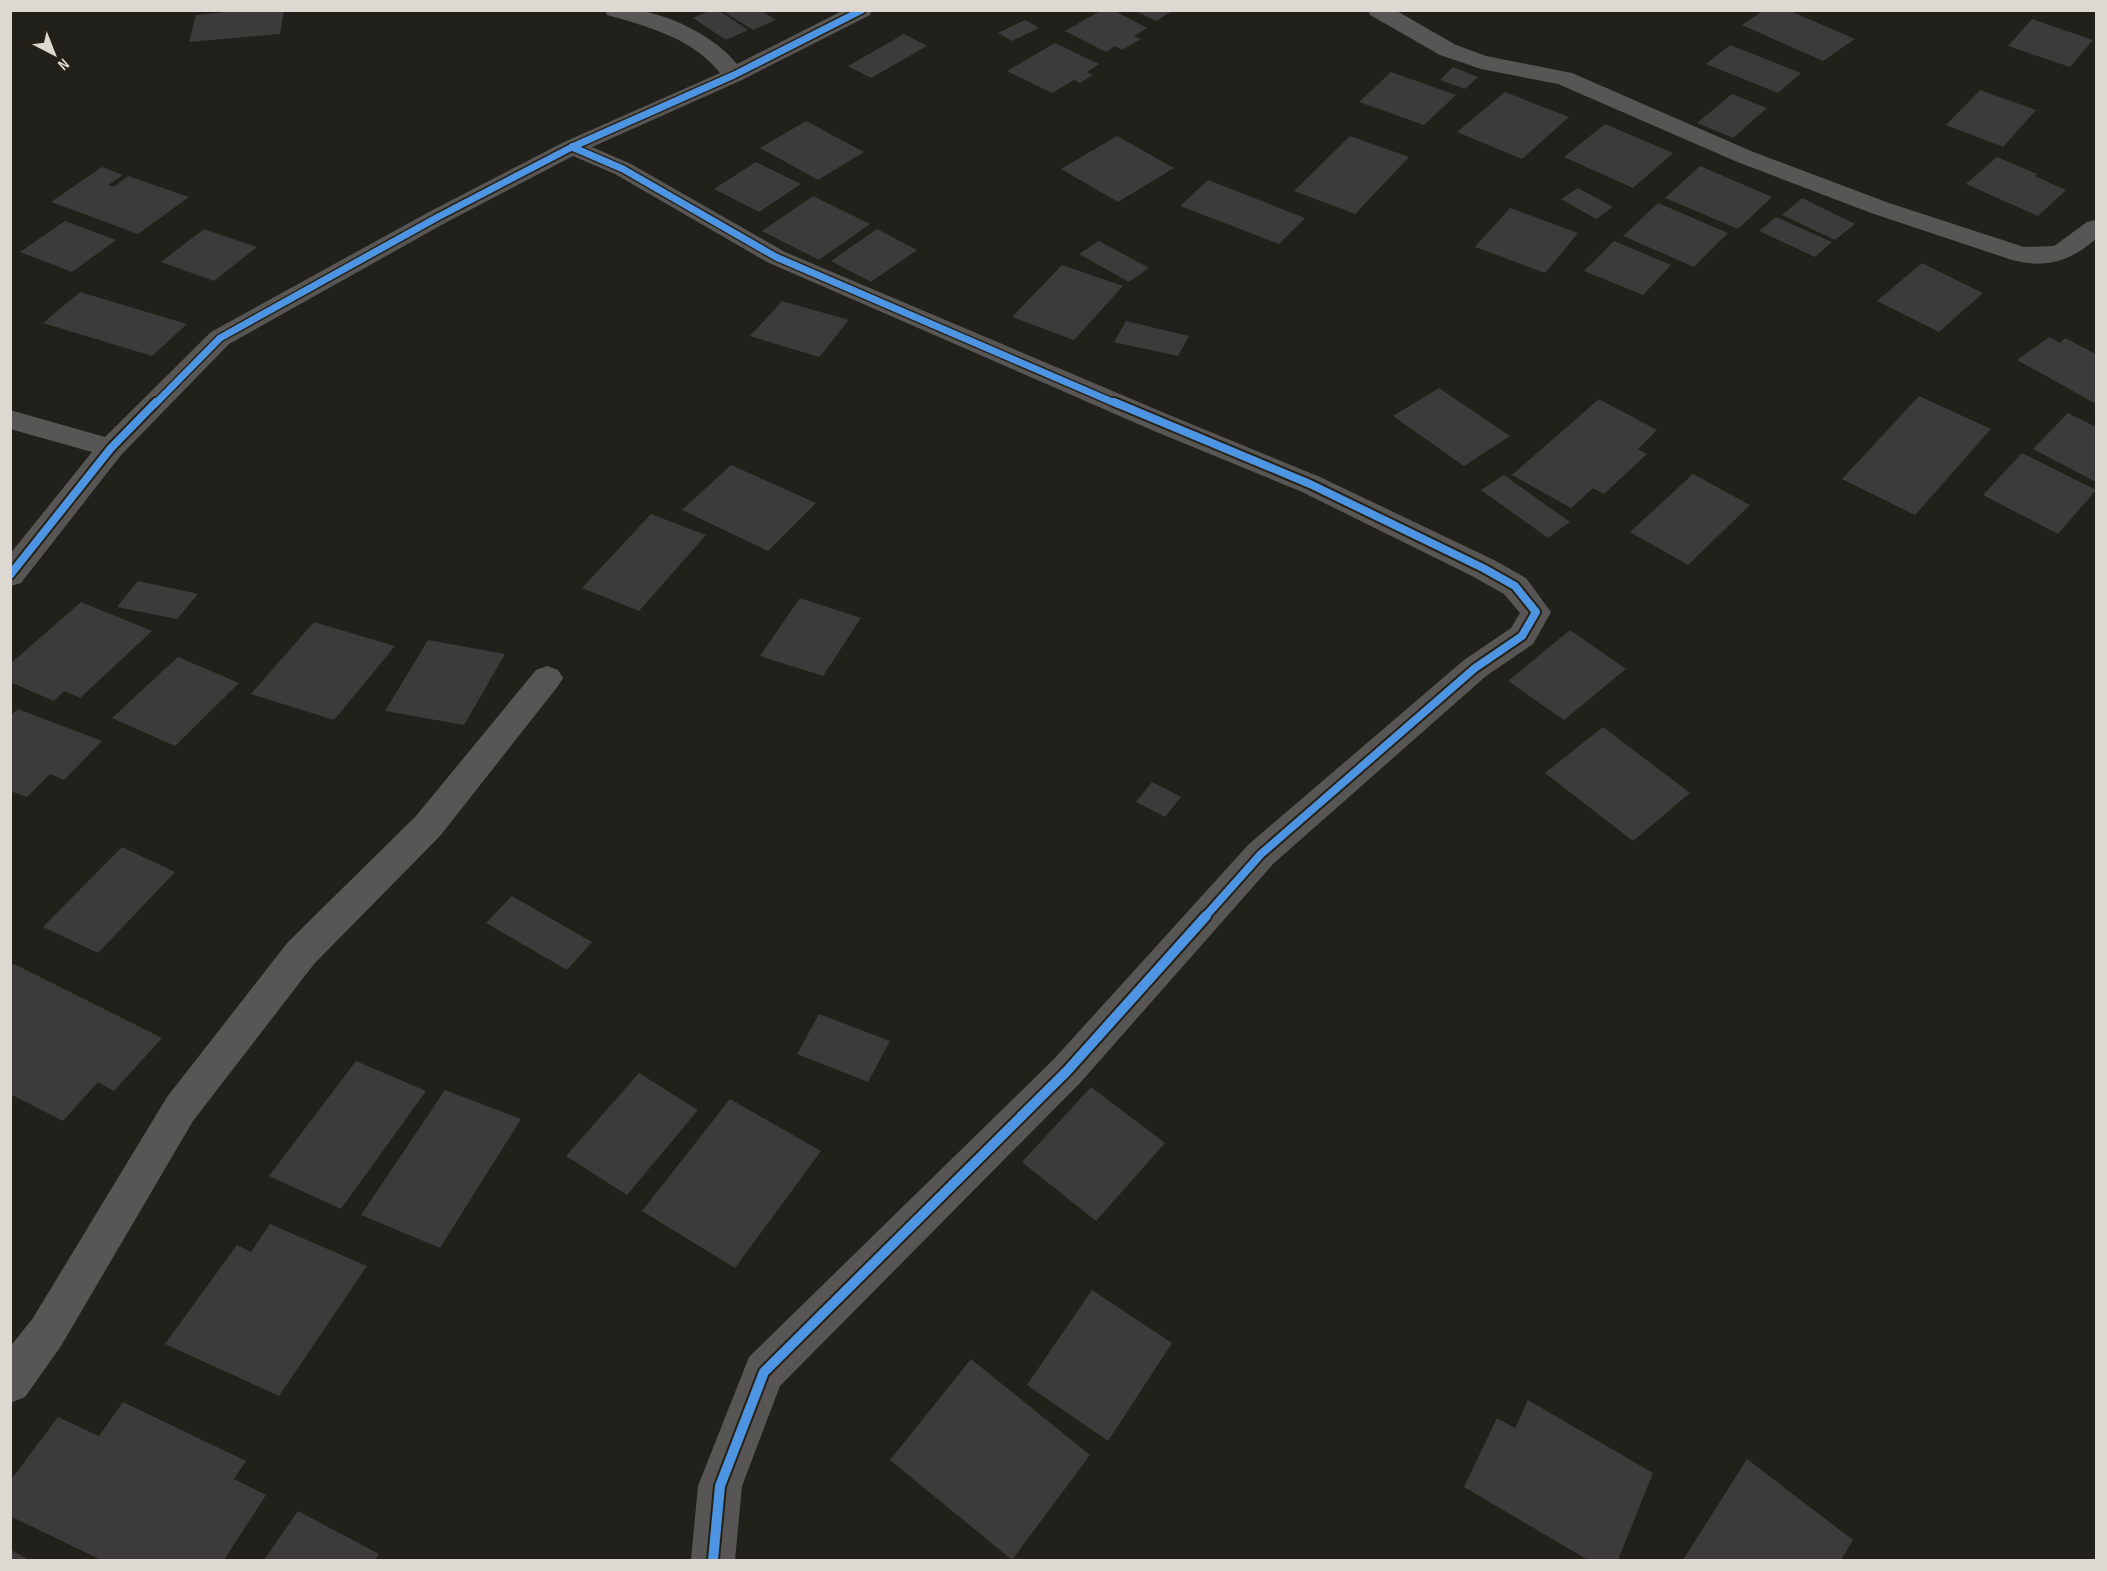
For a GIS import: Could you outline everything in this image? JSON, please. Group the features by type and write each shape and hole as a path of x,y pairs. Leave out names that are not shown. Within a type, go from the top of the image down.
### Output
{"street":[{"path":"615,10 647,19 708,48 726,62 734,75"},
{"path":"10,575 111,448 220,338 436,218 572,147 734,75 862,10"},
{"path":"1378,10 1448,50 1481,62 1564,78 1743,156 1880,208 2021,255 2043,257 2061,255 2097,226"},
{"path":"572,147 623,169 776,257 1164,424 1310,484 1483,568 1515,586 1536,612 1522,636 1475,668 1261,854 1067,1071 764,1372 720,1485 713,1560"},
{"path":"10,418 111,448"},
{"path":"10,1382 46,1332 180,1109 301,953 428,826 547,678"}],"building":[{"path":"246,10 284,10 280,34 189,42 196,15"},
{"path":"711,10 718,10 748,30 726,40 693,18"},
{"path":"721,10 761,10 776,20 753,30"},
{"path":"1102,10 1113,10 1147,28 1134,36 1141,39 1122,50 1115,46 1106,52 1065,31"},
{"path":"1133,10 1174,10 1156,21"},
{"path":"1764,10 1788,10 1855,39 1823,61 1742,25"},
{"path":"2032,19 2093,40 2070,67 2008,46"},
{"path":"1025,20 1039,28 1012,41 998,33"},
{"path":"904,34 927,46 871,78 848,66"},
{"path":"1055,43 1099,64 1087,72 1093,75 1080,83 1074,80 1052,93 1007,71"},
{"path":"1730,45 1801,73 1778,93 1706,64"},
{"path":"1453,67 1478,77 1465,89 1440,80"},
{"path":"1391,72 1456,95 1424,125 1359,102"},
{"path":"1980,90 2036,110 2003,147 1946,125"},
{"path":"1505,92 1569,117 1522,159 1457,132"},
{"path":"1732,94 1767,108 1733,138 1697,123"},
{"path":"806,121 864,152 818,180 760,148"},
{"path":"1605,124 1673,153 1633,188 1564,157"},
{"path":"1117,136 1174,168 1118,202 1061,169"},
{"path":"1350,136 1409,157 1355,214 1294,191"},
{"path":"1997,157 2037,174 2035,176 2066,190 2038,216 1966,184"},
{"path":"756,162 801,184 759,212 714,189"},
{"path":"1700,166 1772,197 1738,229 1665,198"},
{"path":"102,167 123,175 108,185 114,187 128,176 189,197 138,234 51,202"},
{"path":"1208,180 1305,218 1279,244 1180,206"},
{"path":"1578,188 1613,207 1596,219 1561,199"},
{"path":"813,196 870,224 819,260 762,231"},
{"path":"1802,198 1855,224 1835,240 1782,215"},
{"path":"1658,203 1728,233 1694,267 1623,236"},
{"path":"1510,208 1578,233 1545,273 1475,247"},
{"path":"1776,217 1832,242 1815,257 1759,231"},
{"path":"65,221 116,240 72,272 20,252"},
{"path":"204,229 257,247 214,281 161,262"},
{"path":"877,229 917,250 871,282 831,261"},
{"path":"1099,241 1149,268 1129,282 1079,254"},
{"path":"1614,241 1671,265 1643,295 1584,271"},
{"path":"1922,263 1983,293 1939,332 1877,301"},
{"path":"1062,265 1123,286 1074,340 1012,317"},
{"path":"80,292 187,324 152,356 43,323"},
{"path":"782,301 849,320 819,357 750,336"},
{"path":"1126,321 1189,336 1178,356 1114,342"},
{"path":"2049,337 2060,343 2065,338 2096,354 2096,404 2017,360"},
{"path":"1439,388 1510,436 1464,466 1393,416"},
{"path":"1919,396 1991,429 1915,515 1842,479"},
{"path":"1599,399 1657,430 1638,449 1647,454 1604,494 1593,488 1571,508 1512,475"},
{"path":"2068,413 2096,427 2096,482 2033,449"},
{"path":"2022,453 2096,490 2058,534 1983,495"},
{"path":"731,465 816,503 768,551 682,510"},
{"path":"1693,474 1750,505 1688,565 1630,532"},
{"path":"1504,475 1570,522 1548,538 1481,490"},
{"path":"651,514 706,535 639,611 582,588"},
{"path":"138,581 198,594 177,619 117,607"},
{"path":"800,598 861,618 823,676 760,656"},
{"path":"81,602 152,631 80,698 64,691 54,701 10,682 10,664"},
{"path":"314,622 395,646 334,720 251,694"},
{"path":"1570,630 1626,669 1564,720 1508,681"},
{"path":"428,640 505,654 464,725 385,711"},
{"path":"178,657 239,683 175,746 112,718"},
{"path":"18,709 102,741 64,780 50,774 27,797 10,791 10,716"},
{"path":"1603,727 1690,793 1633,841 1545,773"},
{"path":"1152,782 1181,797 1165,817 1136,802"},
{"path":"122,847 175,872 98,953 43,927"},
{"path":"512,896 592,942 567,970 486,923"},
{"path":"14,964 162,1038 114,1091 98,1082 63,1121 10,1094 10,967"},
{"path":"819,1014 890,1041 868,1082 797,1054"},
{"path":"356,1061 426,1091 341,1209 269,1176"},
{"path":"639,1073 698,1110 627,1195 566,1156"},
{"path":"1091,1087 1165,1143 1096,1221 1022,1162"},
{"path":"445,1090 521,1119 440,1248 361,1215"},
{"path":"730,1099 821,1151 735,1268 642,1211"},
{"path":"270,1224 367,1266 279,1396 165,1344 237,1245 251,1252"},
{"path":"1092,1290 1172,1343 1108,1441 1027,1385"},
{"path":"971,1359 1090,1455 1012,1560 890,1460"},
{"path":"1528,1400 1653,1473 1618,1560 1588,1560 1464,1487 1497,1418 1515,1428"},
{"path":"123,1402 246,1461 234,1479 266,1495 224,1560 101,1560 10,1516 10,1481 58,1417 99,1436"},
{"path":"1747,1459 1853,1540 1841,1560 1683,1560"},
{"path":"298,1511 379,1554 375,1560 264,1560"},
{"path":"11,1550 29,1560 10,1560"}],"cycle path":[{"path":"10,575 111,448 220,338 436,218 572,147 734,75 862,10"},
{"path":"572,147 623,169 776,257 1164,424 1310,484 1483,568 1515,586 1536,612 1522,636 1475,668 1261,854 1067,1071 764,1372 720,1486 713,1560"}]}
